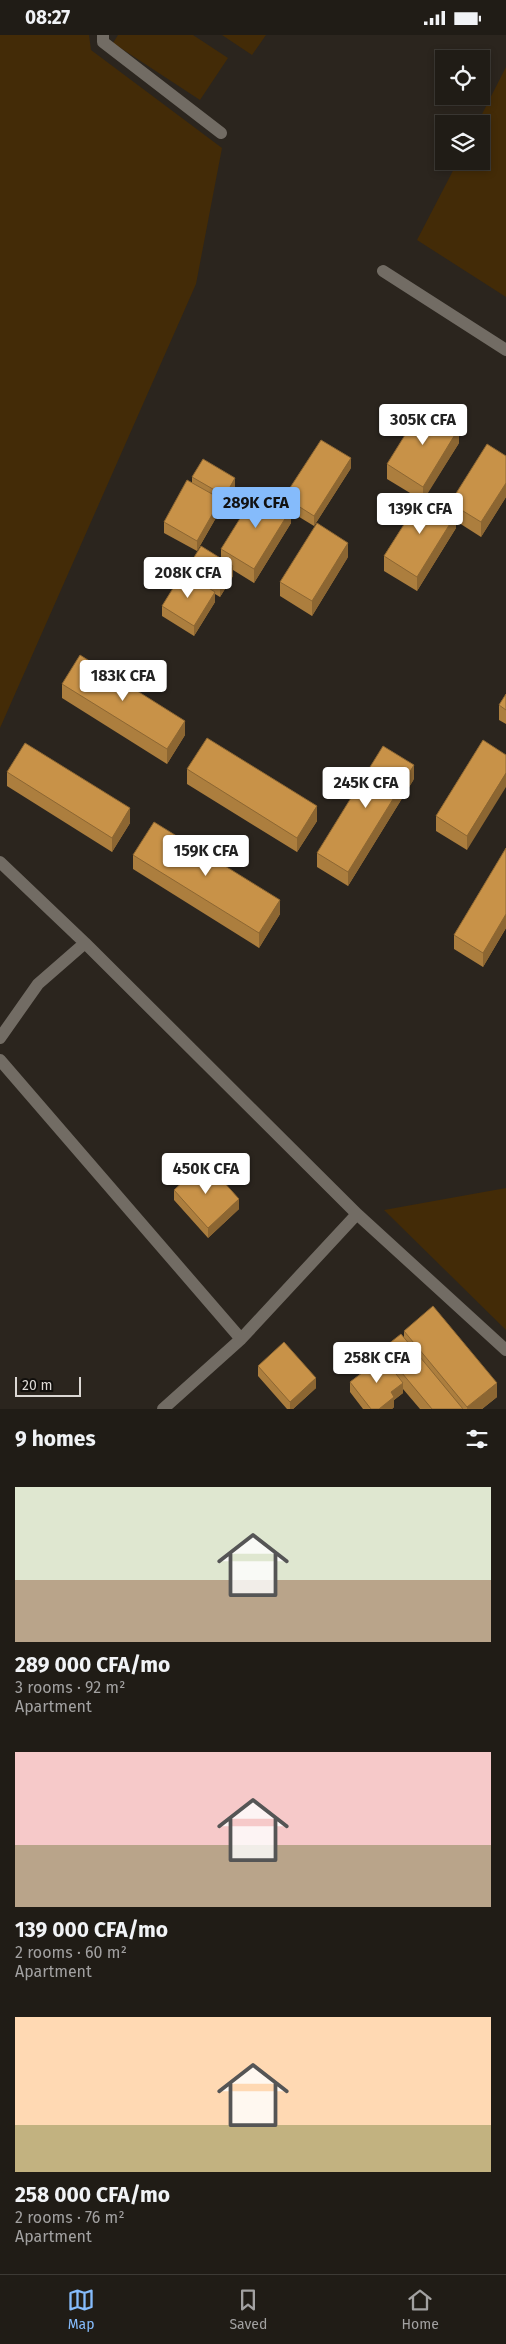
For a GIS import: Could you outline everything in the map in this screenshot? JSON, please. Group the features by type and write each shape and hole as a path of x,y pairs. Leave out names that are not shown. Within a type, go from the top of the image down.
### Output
{"street":[{"path":"103,35 103,42 221,133"},
{"path":"383,271 506,350"},
{"path":"0,862 85,943 357,1214 506,1350"},
{"path":"0,1038 4,1023 38,985 85,943"},
{"path":"0,1060 240,1339"},
{"path":"163,1409 240,1339 357,1214"}],"shaded area":[{"path":"0,35 89,35 91,50 222,148 196,284 0,728"},
{"path":"118,35 193,35 228,58 200,100 113,43"},
{"path":"222,35 266,35 252,55"},
{"path":"506,67 506,297 417,240 453,170 490,170 490,115 482,115 487,105 490,105 490,98"},
{"path":"506,1188 506,1330 384,1210"}],"building":[{"path":"423,406 459,428 423,487 387,464"},
{"path":"321,440 351,458 314,516 284,497"},
{"path":"487,444 506,456 506,483 481,522 450,503"},
{"path":"203,459 235,478 225,496 192,477"},
{"path":"187,480 221,499 197,541 164,522"},
{"path":"259,488 291,509 254,569 221,549"},
{"path":"424,493 456,514 417,577 384,556"},
{"path":"317,523 348,543 312,601 280,582"},
{"path":"201,546 233,566 220,587 188,567"},
{"path":"183,572 215,592 194,626 162,606"},
{"path":"80,655 185,721 167,749 62,684"},
{"path":"506,694 506,710 499,705"},
{"path":"207,738 317,806 297,838 187,769"},
{"path":"483,740 506,755 506,773 467,836 436,816"},
{"path":"25,743 130,808 112,838 7,772"},
{"path":"383,746 414,765 348,872 317,853"},
{"path":"154,822 280,900 259,933 133,855"},
{"path":"506,848 506,914 483,953 454,935"},
{"path":"205,1161 239,1199 208,1228 174,1190"},
{"path":"433,1306 497,1383 467,1407 404,1331"},
{"path":"401,1334 463,1409 432,1409 382,1349"},
{"path":"284,1342 316,1378 290,1402 258,1366"},
{"path":"383,1357 403,1383 391,1392 394,1397 379,1409 371,1409 350,1382"}]}
